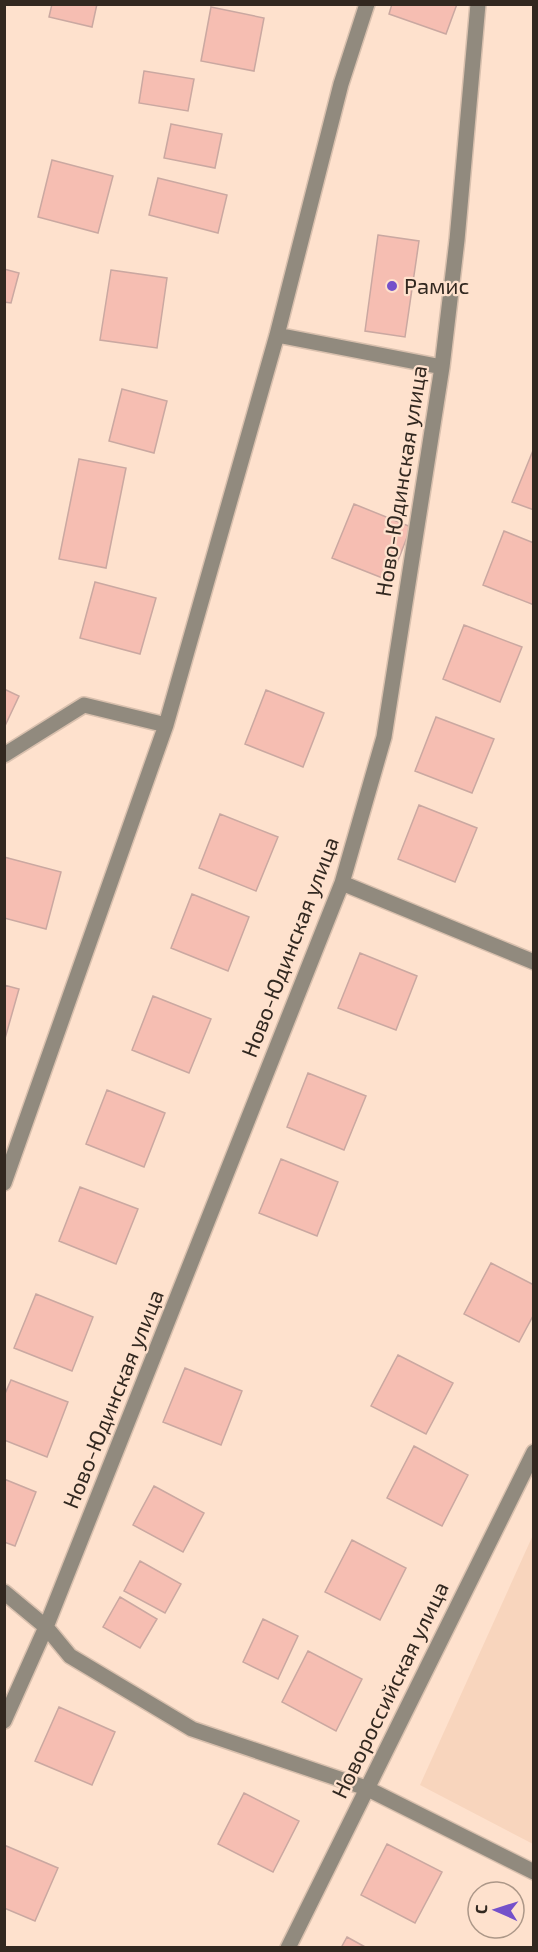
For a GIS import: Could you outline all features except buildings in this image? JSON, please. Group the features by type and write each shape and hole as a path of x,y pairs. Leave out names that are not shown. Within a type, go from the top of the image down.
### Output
{"street":[{"path":"4,1183 166,725 277,335 341,84 367,4"},
{"name":"Ново-Юдинская улица","path":"4,1721 46,1627 342,883 384,737 442,366 457,240 478,4"},
{"path":"277,335 442,366"},
{"path":"4,755 84,705 166,725"},
{"path":"342,883 534,962"},
{"name":"Новороссийская улица","path":"288,1947 534,1452"},
{"path":"4,1593 46,1627 70,1656 192,1729 366,1788 534,1872"}],"shaded area":[{"path":"533,1535 533,1844 420,1785"}],"place":[{"name":"Рамис","path":"392,286"}]}
